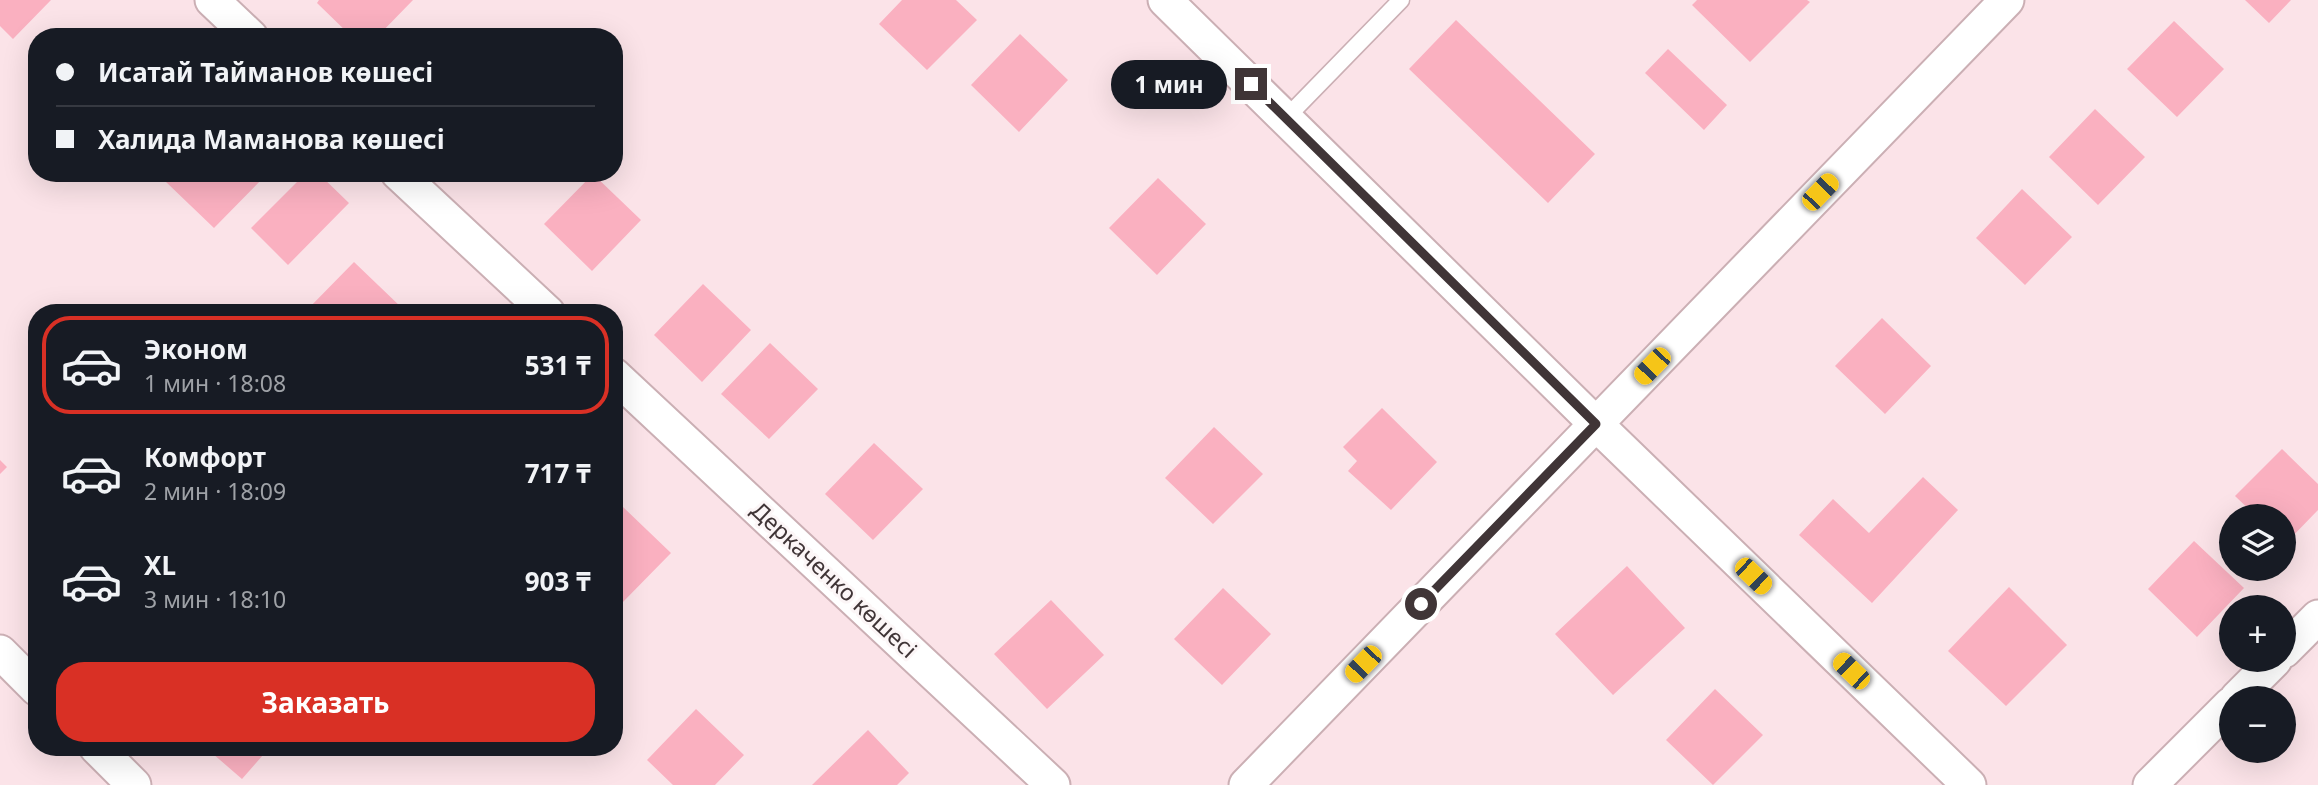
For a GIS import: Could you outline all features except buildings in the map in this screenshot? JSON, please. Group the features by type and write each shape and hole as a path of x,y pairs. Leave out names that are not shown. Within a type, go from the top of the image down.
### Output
{"street":[{"path":"212,0 242,28"},
{"path":"1165,0 1596,424 1969,785"},
{"path":"1246,785 2007,0"},
{"path":"408,182 538,304"},
{"name":"Деркаченко көшесі","path":"623,383 1053,785"},
{"path":"2296,639 2318,617"},
{"path":"0,652 28,680"},
{"path":"2248,686 2263,672"},
{"path":"2150,785 2219,716"},
{"path":"105,756 134,785"}],"lane":[{"path":"1286,118 1401,0"}],"route":[{"path":"1251,84 1596,424 1421,604"}]}
